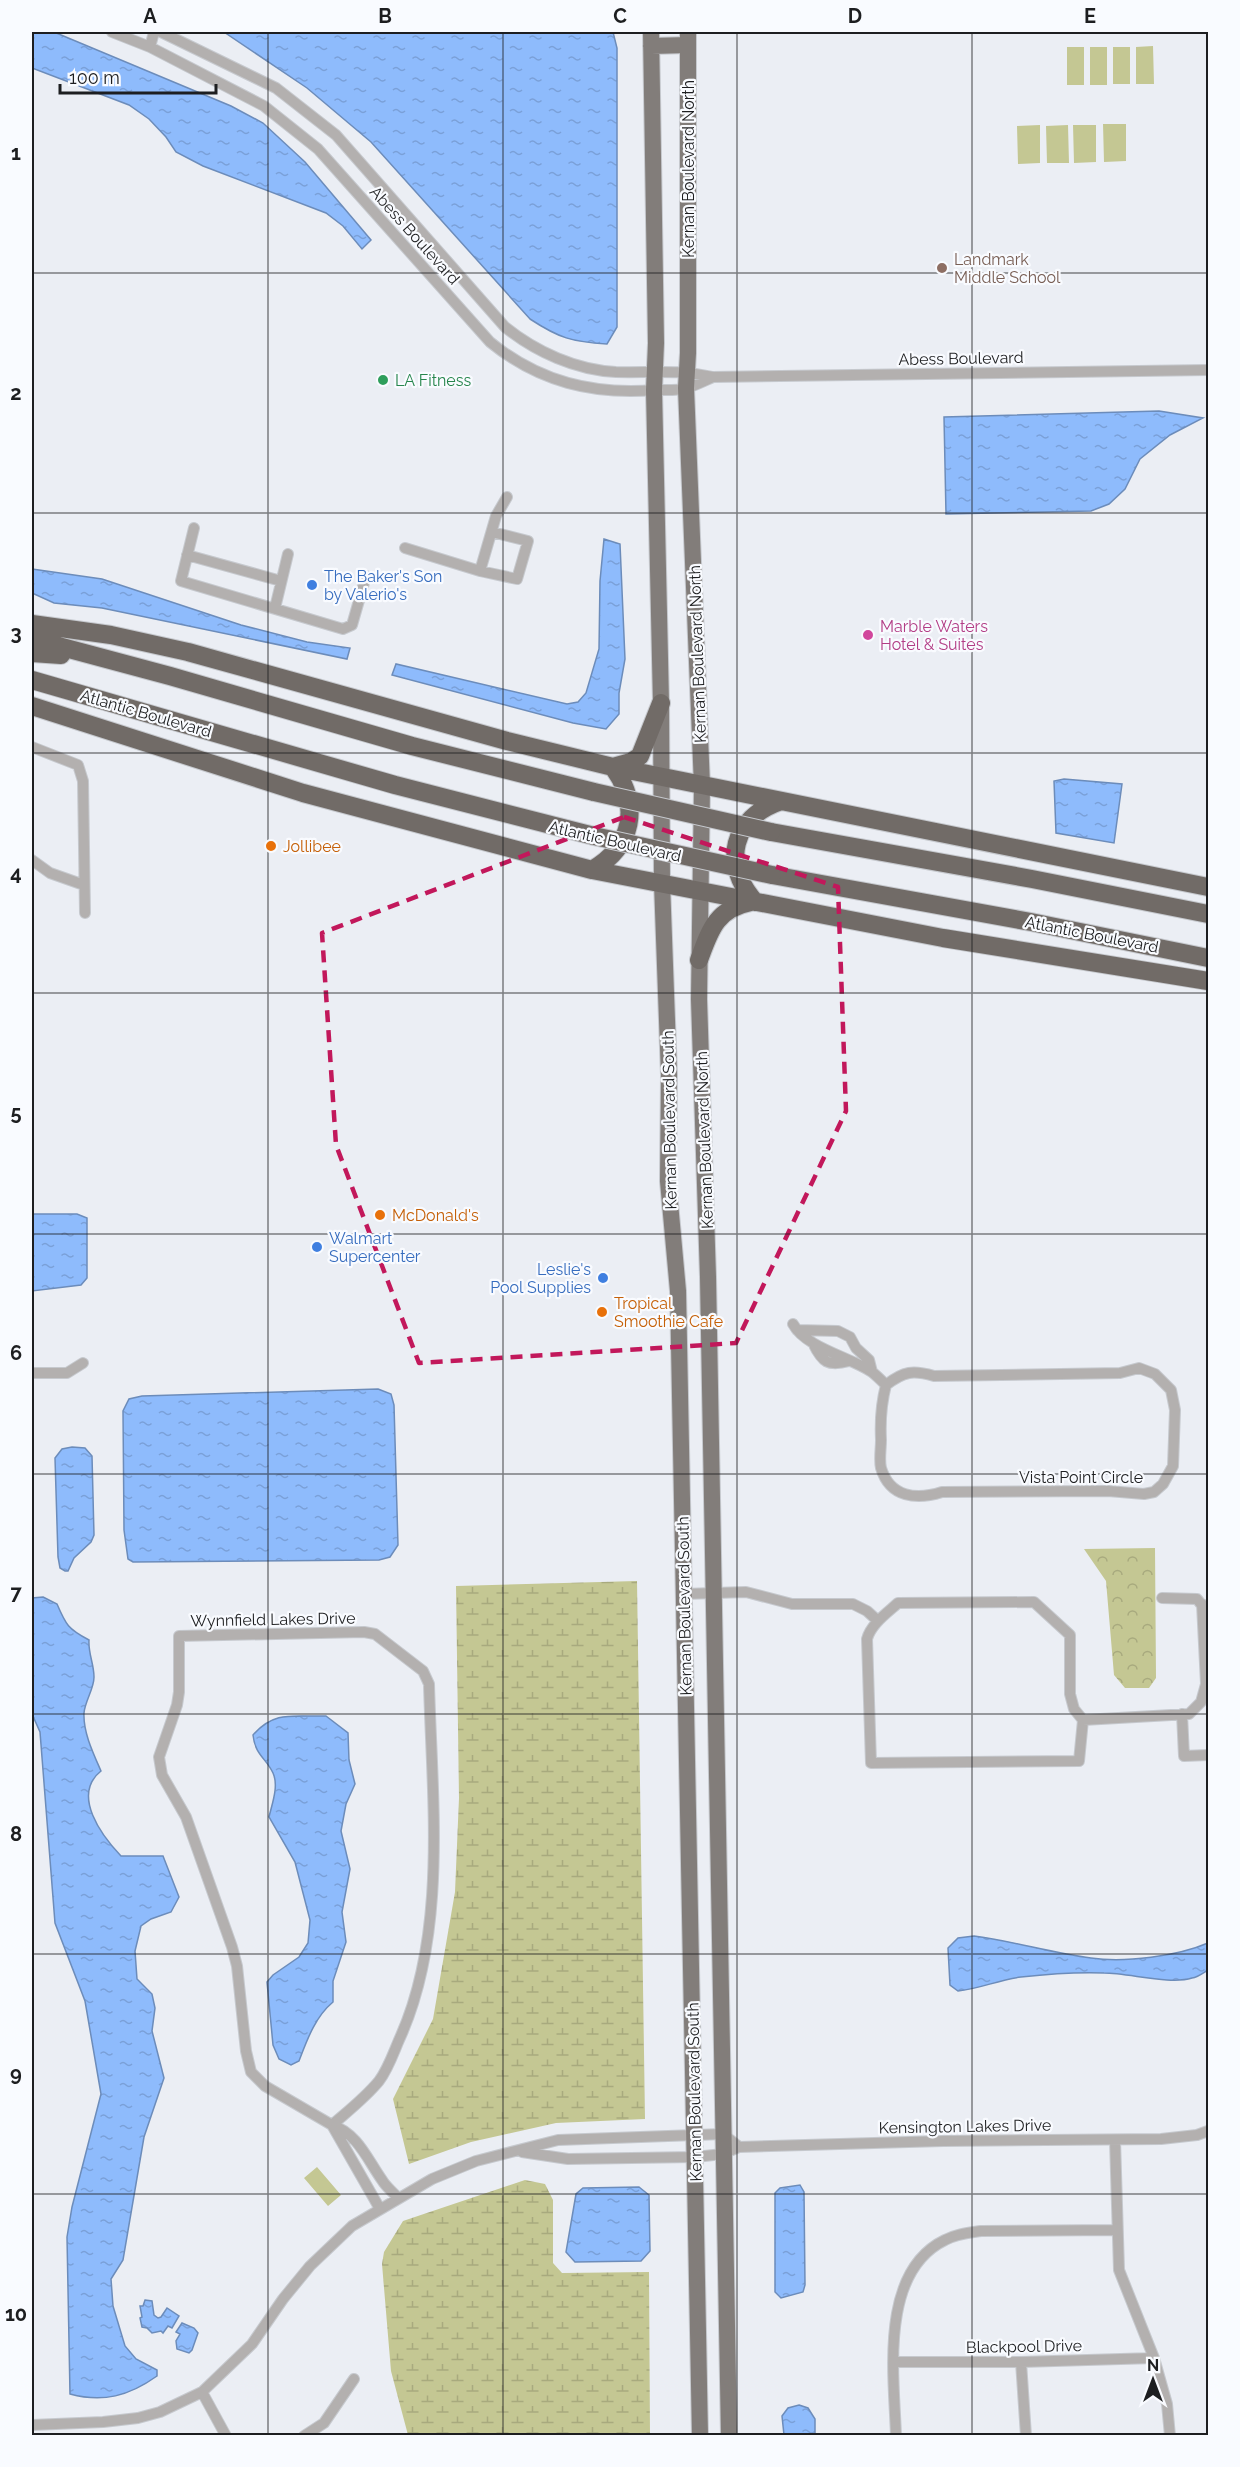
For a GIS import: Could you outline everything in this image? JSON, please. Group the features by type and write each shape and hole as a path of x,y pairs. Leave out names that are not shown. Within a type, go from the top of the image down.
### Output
{"highway":[{"path":"32,624 111,636 188,652 507,741 612,767 1209,887"},
{"path":"32,639 412,746 594,792 771,832 1032,879 1209,914"},
{"path":"32,653 110,660"},
{"name":"Atlantic Boulevard","path":"32,680 394,785 594,836 772,875 1031,922 1209,958"},
{"path":"612,767 631,762 640,756 661,703"},
{"path":"32,706 303,793 592,870 943,938 1209,981"},
{"path":"592,870 616,852 629,824 628,794 622,780 612,767"},
{"path":"755,902 745,890 738,875 735,859 736,843 742,828 753,816 766,806 781,801"},
{"path":"699,960 713,926 722,914 737,905 755,902"}],"main road":[{"name":"Kernan Boulevard North","path":"688,38 688,353 686,380 702,786 699,999 708,1277"},
{"path":"651,39 688,38"},
{"name":"Kernan Boulevard North","path":"651,39 654,390 661,703 660,777"},
{"name":"Kernan Boulevard South","path":"660,777 669,1075 668,1182 678,1291 700,2436"},
{"name":"Kernan Boulevard South","path":"708,1277 729,2436"}],"street":[{"name":"Abess Boulevard","path":"112,32 150,47 264,106 318,149 490,342 504,353 556,380 614,392 654,390 686,380 713,377 1209,370"},
{"path":"150,47 154,32"},
{"name":"Abess Boulevard","path":"161,32 276,88 336,135 471,290 506,327 528,343 551,355 591,369 616,372 654,370 686,380 713,377"},
{"path":"480,571 496,516 507,497"},
{"path":"194,528 181,581 343,629 352,625 366,576"},
{"path":"405,548 480,571 517,579 528,541 492,532"},
{"path":"275,608 288,554"},
{"path":"187,555 281,581"},
{"path":"32,747 78,765 83,781 85,913"},
{"path":"32,860 50,873 84,885"},
{"path":"872,1372 868,1360 856,1348 850,1337 838,1331 795,1327 813,1343 872,1372 886,1385"},
{"path":"32,1373 67,1373 83,1363"},
{"name":"Vista Point Circle","path":"1139,1368 1155,1374 1171,1390 1175,1410 1173,1466 1163,1484 1154,1492 1144,1494 1108,1491 942,1492 928,1497 911,1498 898,1493 889,1484 881,1468 881,1403 886,1385 896,1377 916,1371 934,1376 1120,1373 1139,1368"},
{"path":"684,1594 746,1592 792,1604 853,1604 867,1611 878,1621"},
{"path":"1162,1598 1197,1599 1209,1617"},
{"path":"1034,1602 1070,1635 1070,1694 1074,1708 1083,1720 1079,1761 871,1763 867,1639 868,1633 878,1621 898,1603 1034,1602"},
{"path":"1083,1720 1189,1714 1201,1702 1206,1684 1202,1604"},
{"name":"Wynnfield Lakes Drive","path":"364,1632 375,1634 423,1671 429,1684 434,1877 416,1998 405,2028 379,2080 362,2099 332,2125 265,2086 251,2072 246,2051 237,1966 232,1947 186,1817 162,1775 159,1757 177,1705 179,1636 364,1632"},
{"path":"1182,1714 1184,1756 1209,1755"},
{"path":"332,2125 343,2129 354,2139 383,2182 398,2198"},
{"path":"332,2125 380,2209"},
{"name":"Kensington Lakes Drive","path":"520,2151 568,2159 695,2157 723,2154 739,2147 943,2141 1161,2139 1197,2135 1209,2131"},
{"path":"32,2425 138,2418 160,2412 202,2392 252,2344 283,2299 310,2266 352,2226 432,2179 476,2161 558,2140 723,2134 739,2147"},
{"path":"1115,2140 1119,2270 1154,2358 1167,2404 1170,2436"},
{"path":"896,2436 894,2362 896,2316 902,2288 916,2264 930,2250 944,2240 970,2232 1116,2230"},
{"name":"Blackpool Drive","path":"894,2362 1021,2362 1154,2358"},
{"path":"1021,2362 1026,2436"},
{"path":"304,2436 324,2423 354,2379"},
{"path":"202,2392 226,2436"}],"highlighted area":[{"path":"624,817 838,887 846,1111 736,1343 419,1363 336,1145 322,933"}],"green space":[{"path":"1153,46 1154,84 1136,84 1136,47"},
{"path":"1067,47 1084,47 1084,85 1067,85"},
{"path":"1090,47 1107,47 1107,85 1090,85"},
{"path":"1113,47 1130,47 1130,84 1113,84"},
{"path":"1103,124 1126,124 1126,161 1104,162"},
{"path":"1040,125 1040,163 1018,164 1017,126"},
{"path":"1068,125 1069,163 1047,163 1046,126"},
{"path":"1073,125 1096,125 1096,162 1074,163"},
{"path":"1155,1548 1156,1678 1149,1688 1125,1688 1114,1675 1106,1581 1084,1549"},
{"path":"637,1581 645,2119 556,2123 471,2142 409,2164 393,2099 433,2019 455,1892 459,1798 456,1586"},
{"path":"317,2167 341,2195 328,2206 304,2178"},
{"path":"525,2180 545,2184 553,2200 553,2263 562,2273 649,2272 650,2435 408,2435 391,2371 382,2264 384,2252 403,2221"}],"water":[{"path":"32,32 54,32 231,106 263,123 305,162 371,240 362,249 343,226 326,213 203,166 176,152 149,119 129,105 32,68"},
{"path":"224,32 613,32 617,48 617,327 607,344 566,338 530,319 371,142 307,88"},
{"path":"1159,411 1203,418 1170,435 1140,459 1125,489 1109,504 1091,511 946,514 944,417"},
{"path":"604,539 620,544 625,659 619,693 619,714 606,729 573,723 392,675 396,664 567,704 578,702 586,693 599,649 600,581"},
{"path":"32,569 102,579 241,625 307,642 350,648 347,659 102,608 54,603 32,593"},
{"path":"1064,779 1122,784 1114,843 1056,833 1054,781"},
{"path":"32,1214 77,1214 87,1218 87,1278 81,1285 32,1291"},
{"path":"378,1389 391,1394 394,1405 398,1545 390,1557 379,1560 133,1562 128,1559 124,1530 123,1411 129,1399 142,1396"},
{"path":"85,1448 92,1456 94,1535 91,1542 74,1558 68,1571 65,1571 60,1568 58,1557 55,1458 62,1449"},
{"path":"43,1597 57,1604 68,1626 89,1640 94,1677 84,1720 89,1742 101,1771 92,1781 89,1792 89,1803 98,1827 121,1856 163,1856 179,1897 171,1912 151,1919 141,1926 135,1951 137,1979 152,1994 155,2008 152,2031 164,2078 144,2137 123,2260 111,2279 113,2306 125,2346 136,2359 157,2370 157,2376 136,2389 105,2398 70,2394 67,2237 72,2207 101,2094 85,2001 55,1923 40,1732 32,1714 32,1598"},
{"path":"326,1716 348,1733 349,1760 355,1784 346,1804 341,1831 350,1869 342,1912 346,1942 333,1981 333,2002 316,2022 299,2061 291,2065 279,2059 273,2045 267,1982 273,1975 299,1957 308,1943 310,1920 295,1862 269,1817 275,1778 256,1747 253,1735 261,1727 277,1718"},
{"path":"974,1936 1076,1956 1119,1960 1167,1955 1208,1943 1208,1970 1183,1980 1104,1973 1042,1975 1013,1978 958,1991 950,1985 948,1948 958,1938"},
{"path":"800,2185 804,2192 805,2285 803,2292 781,2298 775,2292 775,2193 780,2188"},
{"path":"639,2187 649,2195 650,2251 641,2261 575,2262 566,2252 576,2194 583,2188"},
{"path":"145,2300 152,2301 154,2315 158,2318 167,2308 179,2316 172,2328 168,2326 163,2333 161,2331 152,2333 142,2327 140,2306 143,2306"},
{"path":"182,2323 194,2328 198,2333 189,2353 177,2349 176,2341 180,2334 176,2332"},
{"path":"799,2405 808,2408 815,2419 815,2435 784,2435 782,2416 788,2408"}],"place":[{"name":"Landmark Middle School","path":"942,268"},
{"name":"LA Fitness","path":"383,380"},
{"name":"The Baker's Son by Valerio's","path":"312,585"},
{"name":"Marble Waters Hotel & Suites","path":"868,635"},
{"name":"Jollibee","path":"271,846"},
{"name":"McDonald's","path":"380,1215"},
{"name":"Walmart Supercenter","path":"317,1247"},
{"name":"Leslie's Pool Supplies","path":"603,1278"},
{"name":"Tropical Smoothie Cafe","path":"602,1312"}]}
